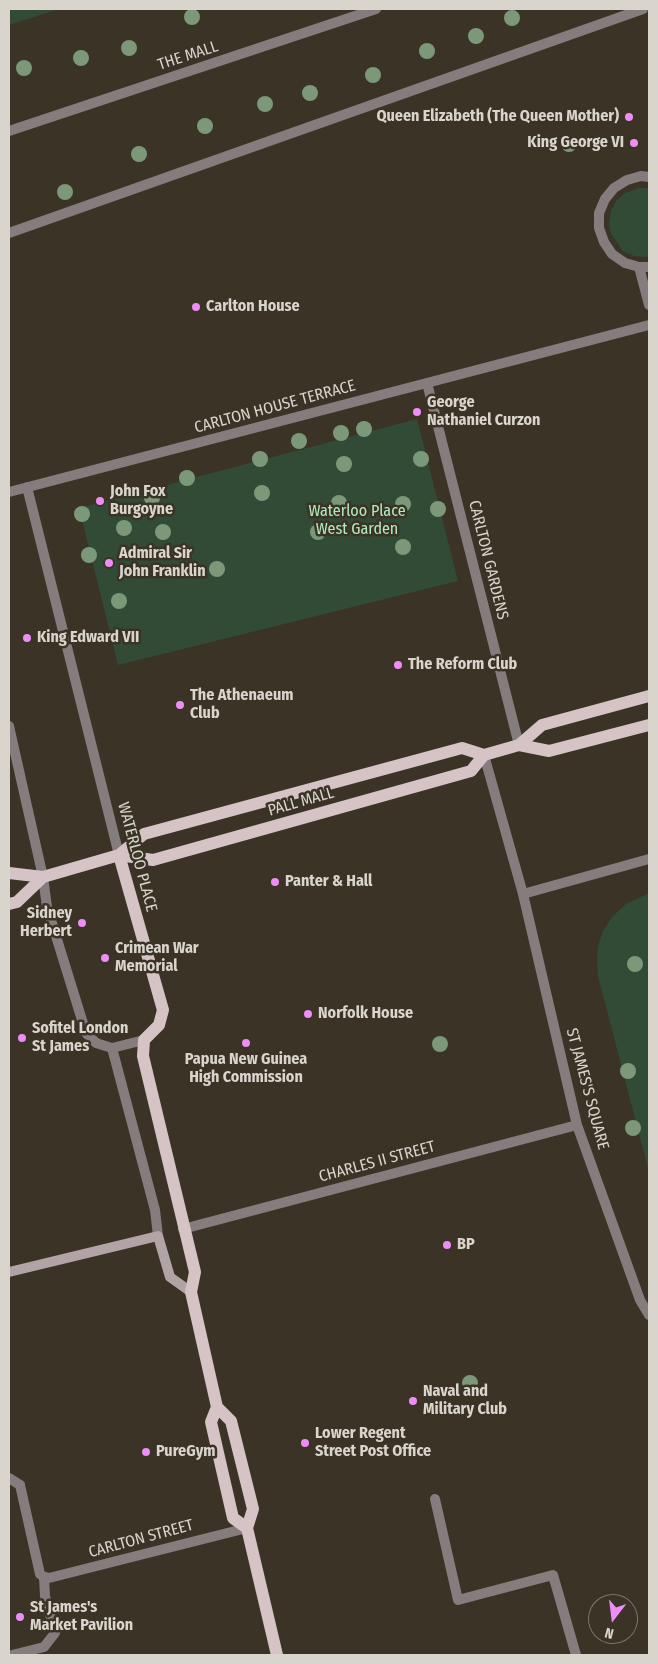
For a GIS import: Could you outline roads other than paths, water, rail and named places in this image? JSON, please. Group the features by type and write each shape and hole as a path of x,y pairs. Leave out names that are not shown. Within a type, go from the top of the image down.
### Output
{"main road":[{"path":"484,755 520,745 542,725 649,696"},
{"path":"520,745 549,751 649,725"},
{"name":"PALL MALL","path":"9,873 43,877 119,855 144,834 462,748 484,755 472,771 153,860 119,855"},
{"name":"WATERLOO PLACE","path":"119,855 163,1010 159,1025 144,1040"},
{"name":"PALL MALL","path":"9,904 17,902 43,877"},
{"path":"144,1040 143,1056 195,1272 191,1292 217,1407 232,1421 253,1509 246,1528 277,1655"},
{"path":"9,1272 158,1236 170,1277 191,1292"},
{"path":"217,1407 211,1422 233,1518 246,1528"}],"street":[{"name":"THE MALL","path":"9,131 376,9"},
{"path":"9,233 643,9"},
{"path":"649,177 640,176 627,180 614,188 605,199 599,213 599,228 604,242 612,254 625,263 644,267 649,305"},
{"name":"CARLTON HOUSE TERRACE","path":"9,492 649,325"},
{"name":"CARLTON GARDENS","path":"427,383 520,745"},
{"name":"WATERLOO PLACE","path":"27,487 119,855"},
{"path":"9,726 43,877 47,907 86,1033 96,1043 112,1048 144,1040"},
{"name":"ST JAMES'S SQUARE","path":"484,755 523,894 577,1125 640,1300 649,1315"},
{"path":"523,894 649,859"},
{"path":"112,1048 154,1210 158,1236"},
{"name":"CHARLES II STREET","path":"184,1229 577,1125"},
{"path":"9,1478 20,1485 40,1574 44,1577 46,1596 55,1633 45,1651 12,1655"},
{"path":"435,1499 458,1600 553,1575 576,1655"},
{"name":"CARLTON STREET","path":"44,1577 49,1578 246,1528"}],"place":[{"name":"Queen Elizabeth (The Queen Mother)","path":"629,117"},
{"name":"King George VI","path":"634,143"},
{"name":"Carlton House","path":"196,307"},
{"name":"George Nathaniel Curzon","path":"417,412"},
{"name":"John Fox Burgoyne","path":"100,501"},
{"name":"Admiral Sir John Franklin","path":"109,563"},
{"name":"King Edward VII","path":"27,638"},
{"name":"The Reform Club","path":"398,665"},
{"name":"The Athenaeum Club","path":"180,705"},
{"name":"Panter & Hall","path":"275,882"},
{"name":"Sidney Herbert","path":"82,923"},
{"name":"Crimean War Memorial","path":"105,958"},
{"name":"Norfolk House","path":"308,1014"},
{"name":"Sofitel London St James","path":"22,1038"},
{"name":"Papua New Guinea High Commission","path":"246,1043"},
{"name":"BP","path":"447,1245"},
{"name":"Naval and Military Club","path":"413,1401"},
{"name":"Lower Regent Street Post Office","path":"305,1443"},
{"name":"PureGym","path":"146,1452"},
{"name":"St James's Market Pavilion","path":"20,1617"}],"park label":[{"name":"Waterloo Place West Garden","path":"357,521"}]}
